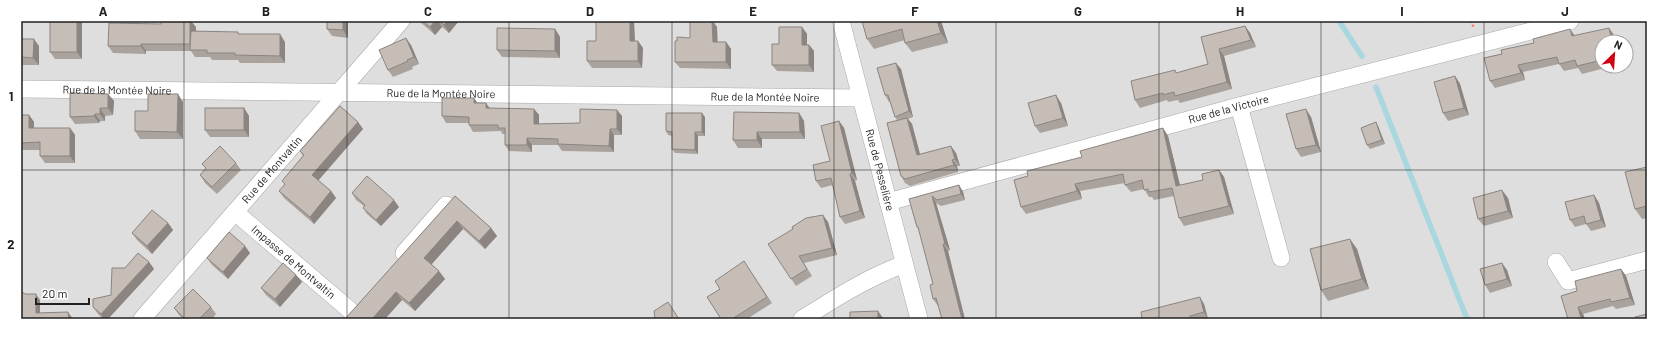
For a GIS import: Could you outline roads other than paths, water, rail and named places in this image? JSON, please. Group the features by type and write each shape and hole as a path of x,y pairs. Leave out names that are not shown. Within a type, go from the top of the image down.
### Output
{"street":[{"name":"Rue de Montvaltin","path":"142,319 401,21"},
{"name":"Rue de Pesselière","path":"841,21 919,319"},
{"name":"Rue de la Victoire","path":"888,202 1239,106 1570,21"},
{"name":"Rue de la Montée Noire","path":"21,89 860,98"},
{"path":"1239,106 1281,258"},
{"path":"394,264 446,205"},
{"name":"Impasse de Montvaltin","path":"236,212 353,310"},
{"path":"1556,262 1568,281 1647,260"},
{"path":"802,319 851,288 880,273 904,264"}],"waterway":[{"path":"1339,21 1362,56"},
{"path":"1376,87 1467,319"}]}
